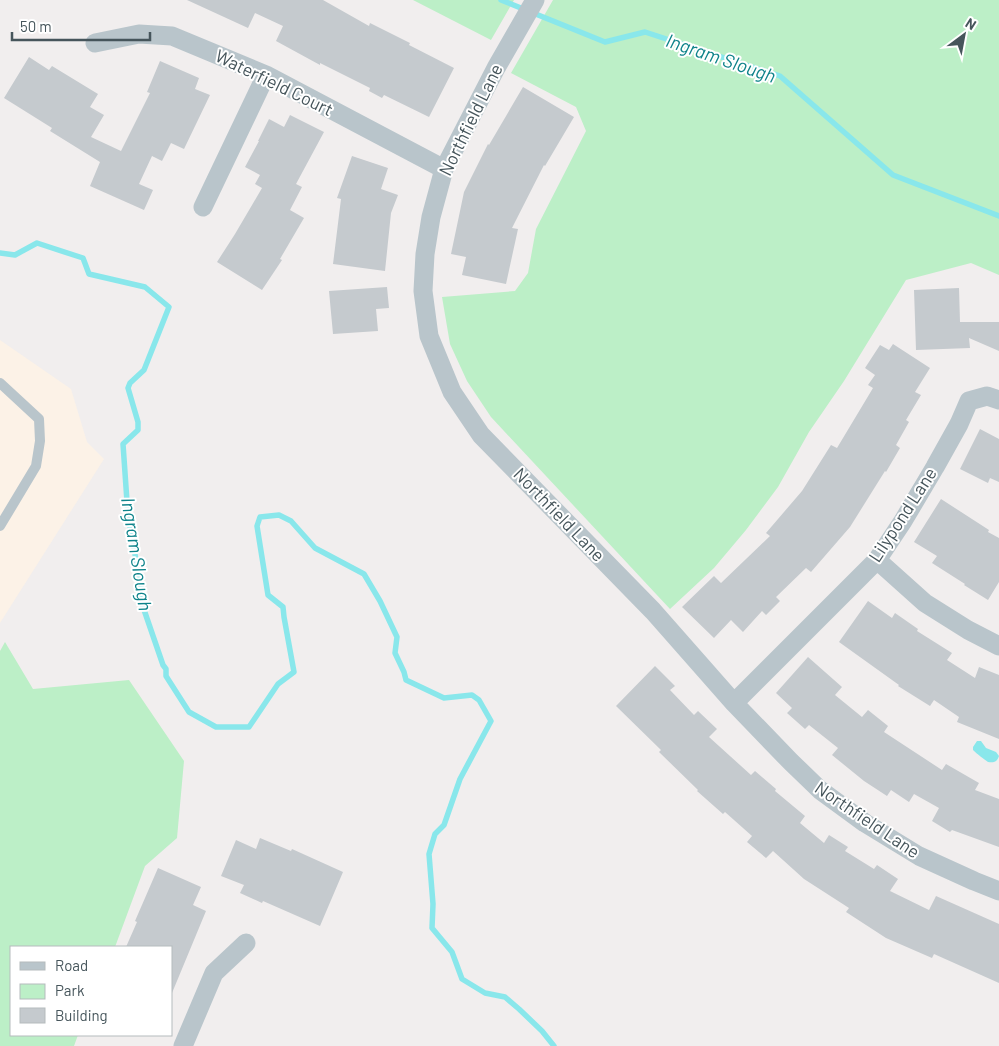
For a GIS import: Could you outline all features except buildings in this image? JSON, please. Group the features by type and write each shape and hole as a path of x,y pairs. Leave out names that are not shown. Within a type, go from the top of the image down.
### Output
{"street":[{"name":"Northfield Lane","path":"535,0 496,68 444,170 431,217 425,254 423,291 429,336 452,392 481,435 653,611 734,702 820,790 865,822 919,856 999,890"},
{"name":"Waterfield Court","path":"95,43 139,34 172,36 266,75 444,170"},
{"path":"203,207 266,75"},
{"name":"Lilypond Lane","path":"734,702 877,560 930,475 959,424 969,401 987,396 999,400"},
{"path":"877,560 925,602 968,630 999,646"},
{"path":"183,1046 214,973 246,944"}],"lane":[{"path":"0,384 39,419 40,440 36,466 0,526"}],"shaded area":[{"path":"0,340 71,389 87,442 104,459 0,623"}],"green space":[{"path":"413,0 514,0 491,40"},
{"path":"553,0 999,0 999,275 971,263 906,280 844,381 809,432 778,487 746,530 714,568 670,609 491,417 467,381 450,344 442,297 515,291 528,273 536,229 586,131 576,107 511,73"},
{"path":"5,642 33,689 129,680 184,761 177,838 145,866 115,946 10,946 10,1036 78,1036 74,1046 0,1046 0,651"}],"water":[{"path":"977,741 981,741 986,748 996,752 999,756 996,761 988,762 973,750"}],"waterway":[{"name":"Ingram Slough","path":"501,0 605,42 645,32 780,76 893,175 999,216"},
{"name":"Ingram Slough","path":"0,253 15,255 37,243 83,258 89,274 145,287 169,307 144,370 130,383 128,388 138,422 138,430 123,444 128,516 141,587 141,601 166,669 166,676 189,712 216,727 249,727 278,684 294,672 283,607 268,595 257,526 260,517 279,515 291,521 315,548 364,574 380,601 397,637 395,653 406,680 444,698 472,695 479,700 491,721 460,779 444,825 435,834 429,854 433,904 432,928 452,952 462,979 485,993 505,997 542,1031 554,1046"}]}
